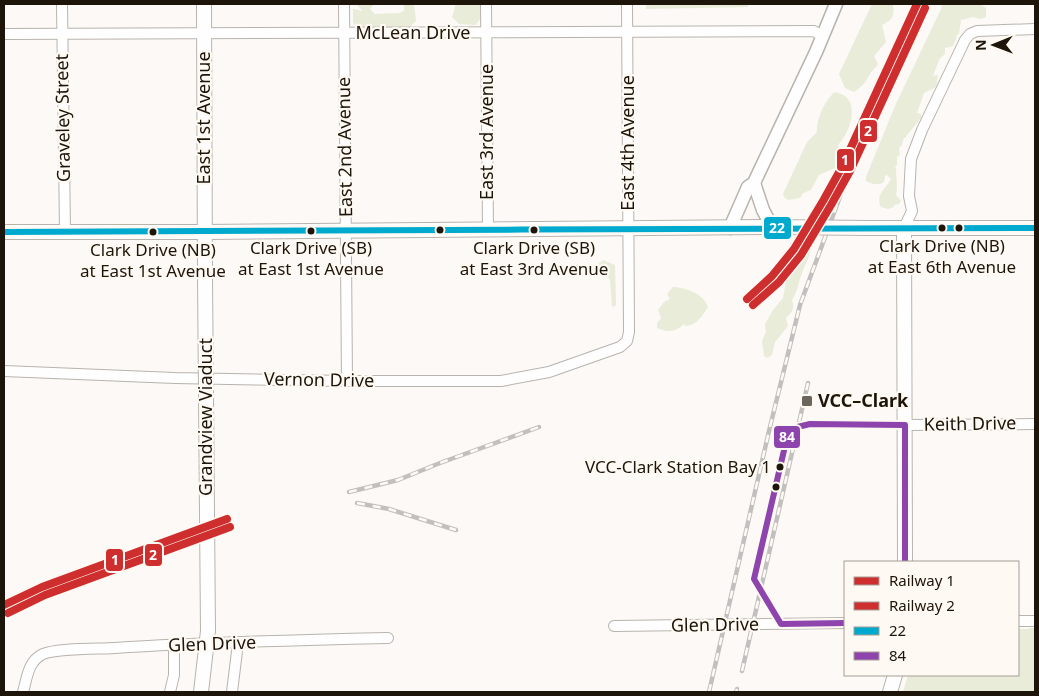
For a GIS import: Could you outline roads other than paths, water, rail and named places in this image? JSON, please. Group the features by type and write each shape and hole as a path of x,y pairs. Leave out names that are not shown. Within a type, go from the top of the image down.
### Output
{"main road":[{"name":"East 1st Avenue","path":"204,4 205,232"},
{"path":"4,232 772,227 1035,228"},
{"path":"904,228 906,561"},
{"name":"Grandview Viaduct","path":"201,692 208,631 205,232"},
{"path":"890,692 895,676"}],"street":[{"name":"Graveley Street","path":"62,4 65,231"},
{"name":"East 2nd Avenue","path":"344,4 346,381"},
{"name":"East 3rd Avenue","path":"486,4 488,230"},
{"name":"East 4th Avenue","path":"627,341 629,332 628,4"},
{"path":"730,228 748,187 754,183 836,4"},
{"path":"904,228 912,211 909,196 911,159 922,130 965,40 970,34 977,31 1035,29"},
{"name":"McLean Drive","path":"4,34 814,31 822,36"},
{"path":"754,183 762,210 772,227"},
{"name":"Vernon Drive","path":"4,371 175,378 501,381 549,372 620,347 627,341"},
{"name":"Keith Drive","path":"905,425 1035,424"},
{"path":"1019,621 1035,621"},
{"name":"Glen Drive","path":"614,626 844,622"},
{"name":"Glen Drive","path":"23,692 29,669 37,658 50,652 174,645 388,638"},
{"path":"232,692 238,643"},
{"path":"170,692 174,675 174,645"}],"railway":[{"path":"709,692 800,305 886,72"},
{"path":"742,671 808,383"},
{"path":"349,492 398,480 539,427"},
{"path":"357,503 389,509 456,530"}],"rail line":[{"name":"1","path":"747,299 772,276 794,249 823,201 842,167 917,4"},
{"name":"2","path":"753,305 779,282 801,255 831,205 850,171 925,8"},
{"name":"1","path":"4,605 42,587 227,519"},
{"name":"2","path":"8,613 45,595 230,527"}],"place":[{"name":"Clark Drive (NB) at East 6th Avenue","path":"942,228"},
{"name":"Clark Drive (SB) at East 3rd Avenue","path":"534,230"},
{"name":"Clark Drive (SB) at East 1st Avenue","path":"311,231"},
{"name":"Clark Drive (NB) at East 1st Avenue","path":"153,232"},
{"name":"VCC–Clark","path":"807,401"},
{"name":"VCC-Clark Station Bay 1","path":"780,467"}]}
